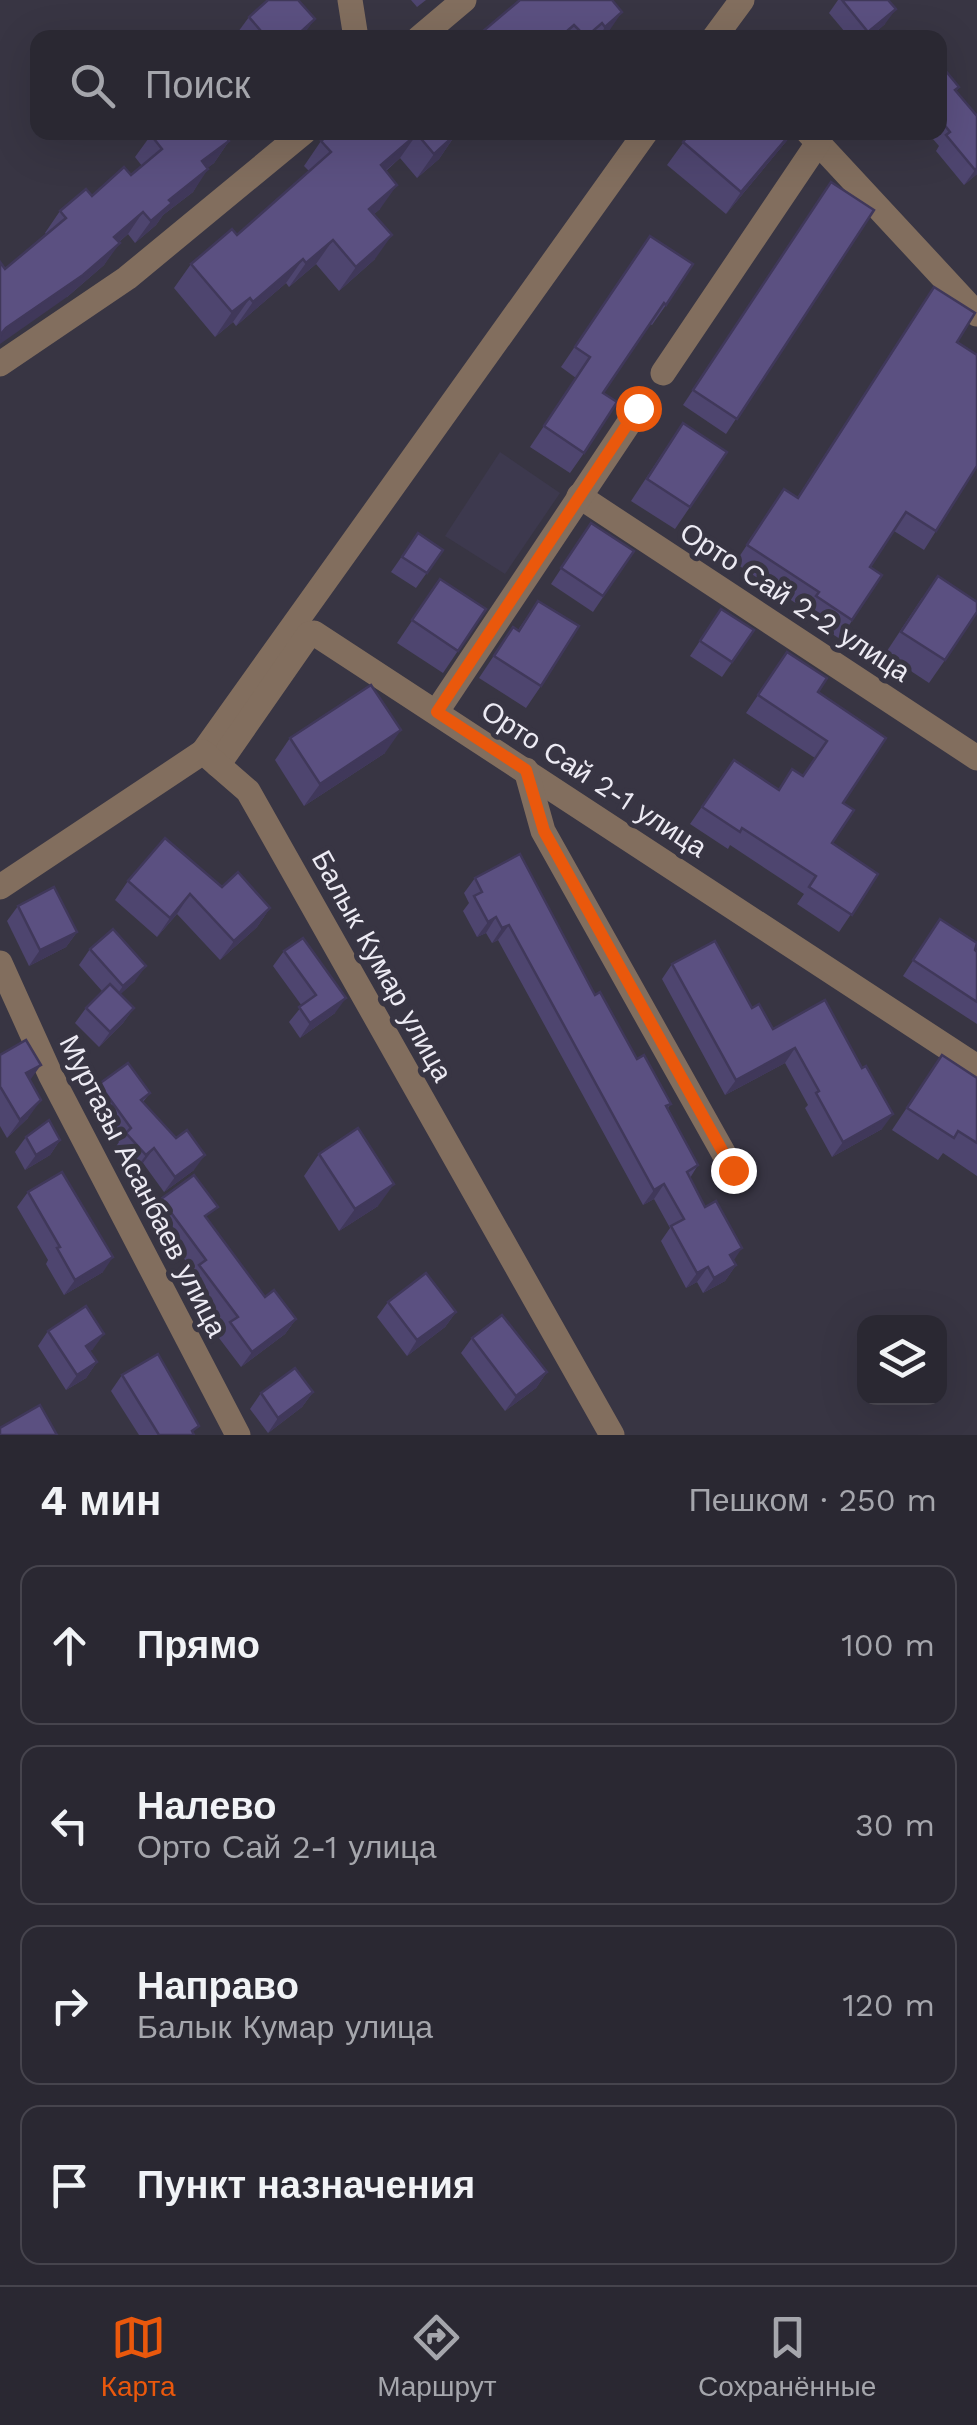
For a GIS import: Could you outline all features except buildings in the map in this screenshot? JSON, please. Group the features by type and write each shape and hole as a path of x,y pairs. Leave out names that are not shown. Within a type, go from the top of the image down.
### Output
{"street":[{"path":"350,0 355,30"},
{"path":"428,30 464,0"},
{"path":"720,30 742,0"},
{"path":"0,364 127,278 294,140"},
{"path":"0,886 210,759 640,140"},
{"path":"662,373 812,140"},
{"path":"815,140 977,314"},
{"path":"437,712 638,408"},
{"name":"Орто Сай 2-2 улица","path":"579,496 977,758"},
{"name":"Орто Сай 2-1 улица","path":"210,759 311,632 977,1067"},
{"name":"Балык Кумар улица","path":"210,759 248,791 612,1435"},
{"path":"526,770 544,831 733,1170"},
{"name":"Муртазы Асанбаев улица","path":"0,963 51,1076 238,1435"}],"shaded area":[{"path":"500,452 560,493 505,574 445,536"}],"route":[{"path":"638,408 437,712 526,770 544,831 733,1170"}]}
